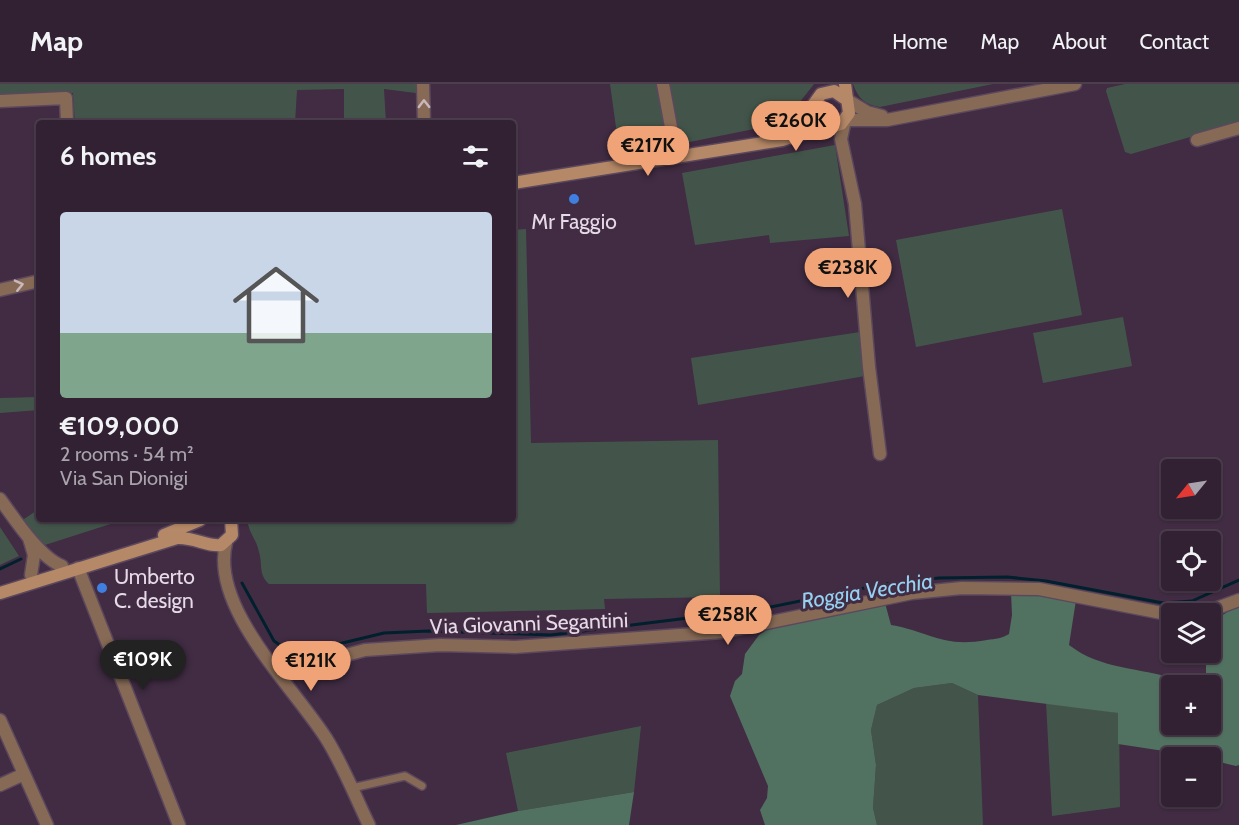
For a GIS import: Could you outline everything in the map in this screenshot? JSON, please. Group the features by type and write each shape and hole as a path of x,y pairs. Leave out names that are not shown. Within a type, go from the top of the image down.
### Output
{"main road":[{"path":"516,183 527,183 762,141 782,140 829,126 845,120 849,113 845,84"},
{"path":"762,141 806,116 820,94 834,91 847,100"},
{"path":"820,94 815,116 829,126"},
{"path":"516,188 527,183"},
{"path":"0,587 31,575 169,533 195,522"},
{"path":"200,522 198,532 207,543"},
{"path":"0,593 177,538 194,538 207,543 226,543 232,535 232,522"}],"street":[{"path":"423,84 424,120"},
{"path":"663,84 671,127 672,158"},
{"path":"880,454 869,367 855,204 841,139 845,120 878,121 1075,84"},
{"path":"0,101 66,98 67,120"},
{"path":"847,100 871,114 901,116"},
{"path":"829,126 841,139"},
{"path":"1197,140 1239,128"},
{"path":"0,290 36,282"},
{"path":"0,498 28,537 51,561 62,566"},
{"path":"28,537 34,555 31,575"},
{"path":"207,543 223,570 231,598 242,621 326,738 369,825"},
{"path":"223,570 226,543"},
{"path":"78,568 180,825"},
{"name":"Via Giovanni Segantini","path":"279,673 365,650 440,645 515,647 722,632 912,593 962,588 1039,589 1161,613"},
{"path":"1221,607 1239,600"},
{"path":"0,720 47,825"},
{"path":"0,785 24,774"}],"lane":[{"path":"351,788 405,776 422,786"}],"green space":[{"path":"0,84 423,84 424,94 384,89 386,120 344,120 344,89 297,90 295,120 75,120 73,93 0,95"},
{"path":"610,84 814,84 792,112 764,127 620,156"},
{"path":"853,84 993,84 880,107 870,105 863,100"},
{"path":"1125,84 1239,84 1239,123 1131,154 1125,152 1106,91 1107,88"},
{"path":"835,145 849,236 770,243 769,235 695,245 682,173"},
{"path":"1062,209 1082,315 916,347 896,240"},
{"path":"526,229 531,443 718,440 720,597 604,599 605,609 427,613 426,584 269,584 262,573 258,547 248,522 516,522 516,230"},
{"path":"1123,317 1132,366 1043,383 1033,333"},
{"path":"860,332 865,376 698,405 691,358"},
{"path":"36,397 36,410 0,413 0,398"},
{"path":"36,511 36,522 117,522 45,545 18,523"},
{"path":"0,527 19,556 0,565"},
{"path":"1011,592 1076,600 1069,645 1081,653 1108,664 1161,675 1161,735 1221,735 1221,675 1206,675 1206,663 1221,663 1221,616 1239,605 1239,765 1221,762 1221,747 1161,747 1161,751 1118,744 1118,713 978,695 952,683 914,688 877,705 871,730 876,765 873,808 877,825 765,825 760,810 767,798 768,786 730,696 735,681 742,674 745,654 759,635 770,628 885,603 891,625 947,641 972,642 996,639 1009,634 1012,615"},
{"path":"952,683 978,695 983,825 877,825 873,808 876,765 871,730 877,705 914,688"},
{"path":"1046,702 1119,713 1120,807 1052,816"},
{"path":"641,726 634,792 518,811 506,753"},
{"path":"634,792 629,825 456,825 518,811"}],"waterway":[{"name":"Roggia Vecchia","path":"0,569 21,559"},
{"name":"Roggia Vecchia","path":"242,583 274,641 290,652 305,652 384,633 428,631 551,635 761,609 884,584 939,578 1007,577 1046,581 1163,603 1192,601 1239,580"}],"place":[{"name":"Mr Faggio","path":"574,199"},
{"name":"Umberto C. design","path":"102,588"}]}
